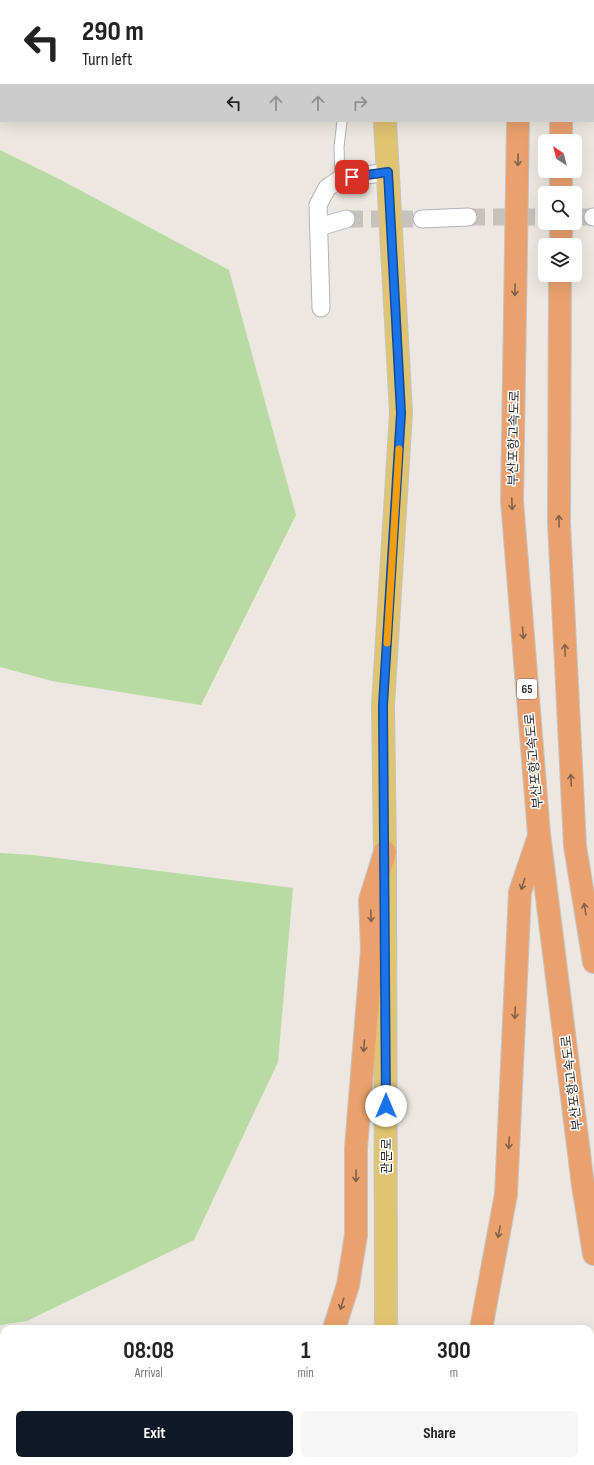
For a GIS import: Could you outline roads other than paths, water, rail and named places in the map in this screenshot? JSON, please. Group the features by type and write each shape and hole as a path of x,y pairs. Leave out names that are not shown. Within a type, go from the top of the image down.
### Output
{"highway":[{"name":"부산포항고속도로","path":"518,122 512,501 539,834 583,1184 594,1254"},
{"path":"561,134 562,122"},
{"path":"560,282 558,523 575,846 594,962"},
{"path":"481,1325 506,1194 520,892 539,834"},
{"path":"335,1325 348,1285 356,1235 356,1148 372,950 370,900 385,852"}],"main road":[{"name":"관문로","path":"385,122 401,413 383,705 385,852 386,1325"}],"street":[{"path":"321,308 318,205 328,188 340,179 388,172"},
{"path":"422,219 468,218"},
{"path":"319,227 346,219"}],"lane":[{"path":"340,179 339,147 342,122"}],"tunnel":[{"path":"468,217 538,217"},
{"path":"582,217 593,217"},
{"path":"346,219 422,219"}]}
